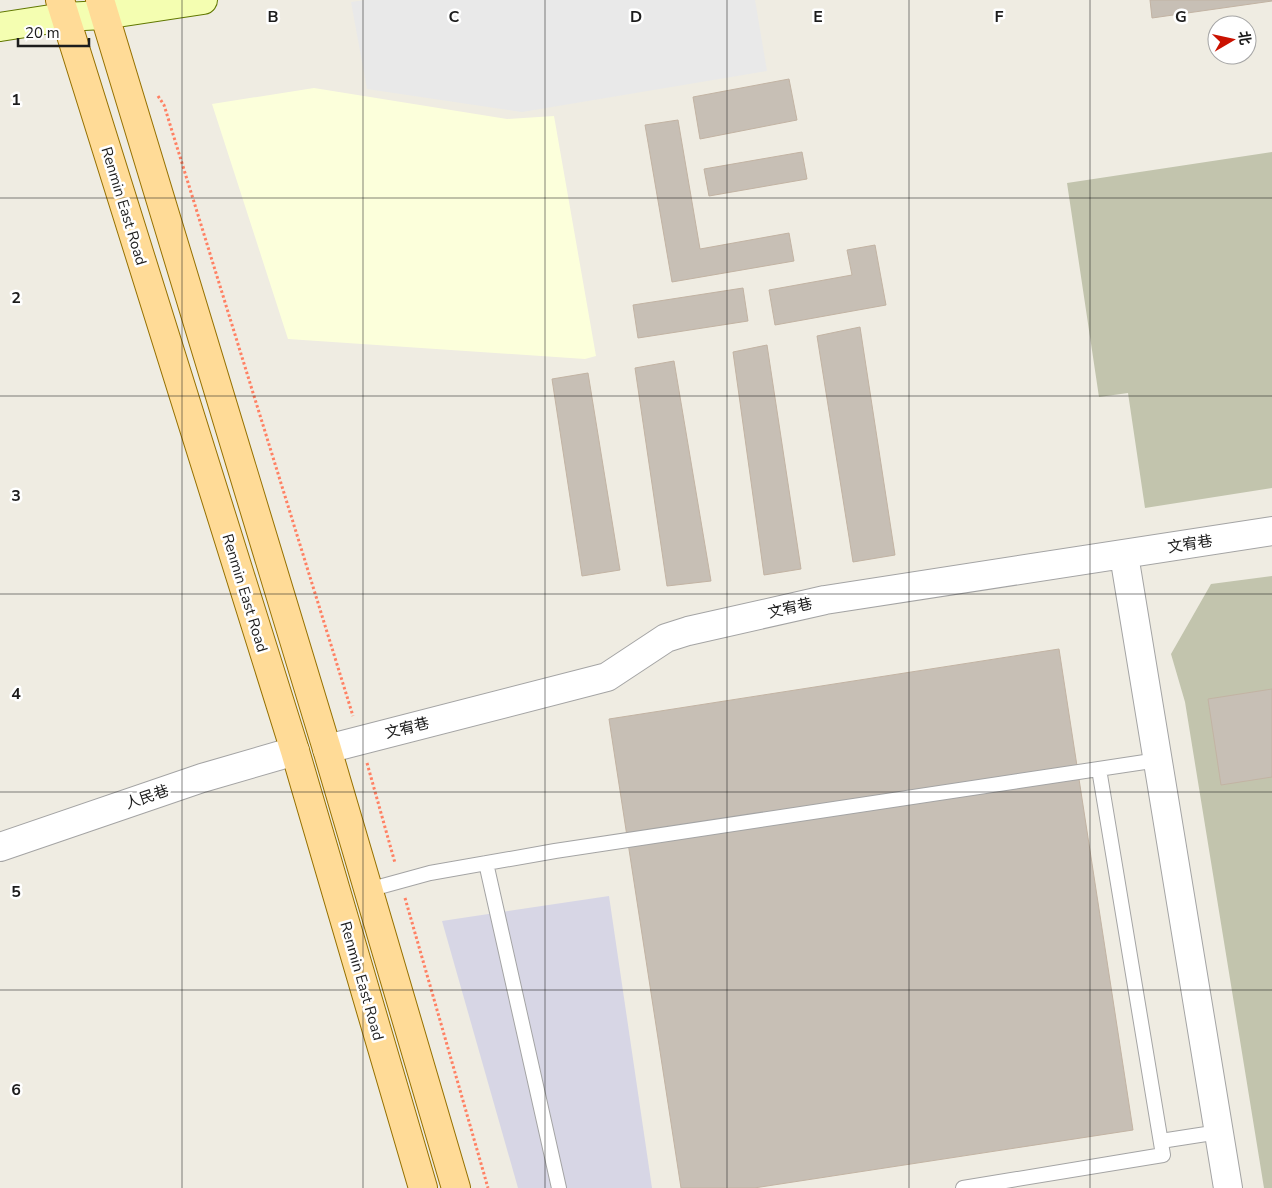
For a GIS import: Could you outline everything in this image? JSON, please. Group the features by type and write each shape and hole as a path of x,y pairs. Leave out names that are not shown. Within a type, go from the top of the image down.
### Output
{"main road":[{"path":"0,27 62,9 102,8 203,0"},
{"name":"Renmin East Road","path":"102,8 327,749 456,1188"},
{"name":"Renmin East Road","path":"62,9 296,751 423,1188"}],"street":[{"name":"文宥巷","path":"327,749 607,678 666,638 688,630 825,600 1272,532"},
{"path":"1124,555 1228,1188"},
{"name":"人民巷","path":"0,847 202,778 296,751"}],"lane":[{"path":"368,890 430,873 486,863 1158,760"},
{"path":"963,1188 1163,1155 1099,769"},
{"path":"486,863 559,1188"},
{"path":"1161,1141 1219,1132"}],"path":[{"path":"153,89 164,105 360,740 488,1188"}],"shaded area":[{"path":"365,0 755,0 767,71 522,112 367,89 351,2"},
{"path":"314,88 507,119 554,116 596,356 585,359 288,339 212,104"},
{"path":"1272,152 1272,488 1145,508 1128,393 1099,397 1067,183"},
{"path":"1272,576 1272,1188 1264,1188 1185,702 1171,654 1211,584"},
{"path":"609,896 652,1188 518,1188 442,921"}],"building":[{"path":"1150,0 1272,0 1272,1 1152,18"},
{"path":"789,79 797,120 700,139 693,97"},
{"path":"678,120 700,249 789,233 794,261 672,282 645,125"},
{"path":"802,152 807,179 709,196 704,169"},
{"path":"875,245 886,305 775,325 769,290 852,275 847,250"},
{"path":"743,288 748,321 638,338 633,305"},
{"path":"860,327 895,555 853,562 817,336"},
{"path":"767,345 801,569 764,575 733,352"},
{"path":"674,361 711,581 667,586 635,368"},
{"path":"588,373 620,570 582,576 552,379"},
{"path":"1059,649 1133,1130 754,1188 681,1188 609,719"},
{"path":"1272,689 1272,777 1221,785 1208,699"}]}
